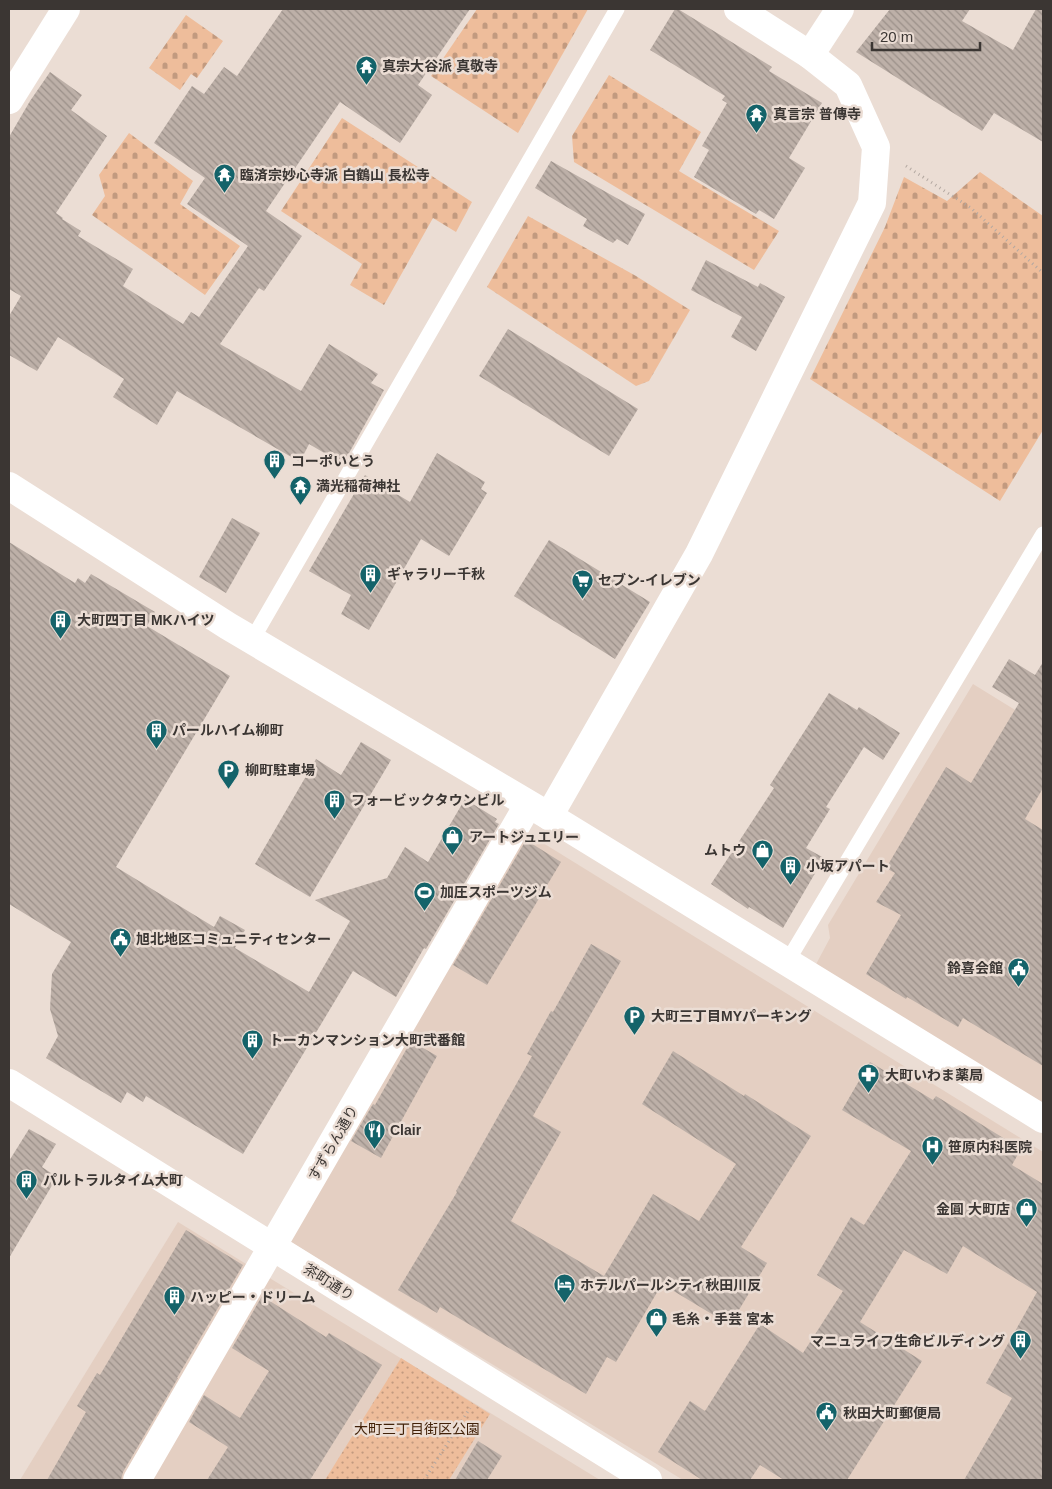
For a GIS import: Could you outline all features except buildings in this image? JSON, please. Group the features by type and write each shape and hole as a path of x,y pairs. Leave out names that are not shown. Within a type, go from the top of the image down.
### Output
{"street":[{"path":"9,100 66,9"},
{"path":"738,9 810,55 848,85 876,147"},
{"path":"810,55 840,9"},
{"name":"すずらん通り","path":"137,1480 273,1247 538,810 699,554 872,203 876,147"},
{"path":"9,486 252,640 538,810 1043,1119"},
{"name":"茶町通り","path":"9,1083 648,1480"}],"lane":[{"path":"252,640 617,9"},
{"path":"787,962 1043,534"}],"path":[{"path":"876,147 971,208 1043,272"},
{"path":"424,1480 488,1380"}],"shaded area":[{"path":"973,684 1043,727 1043,1107 814,968 830,938 828,925"},
{"path":"522,830 1043,1152 1043,1480 683,1480 284,1238"},
{"path":"178,1222 251,1267 132,1480 20,1480"},
{"path":"263,1274 600,1480 145,1480"}],"green space":[{"path":"477,9 588,9 518,133 431,76"},
{"path":"186,15 223,41 197,78 191,74 180,90 149,68"},
{"path":"609,75 701,132 679,171 779,231 754,270 574,162 572,136"},
{"path":"342,118 472,202 456,232 433,218 384,305 350,285 362,264 281,211"},
{"path":"129,133 193,181 180,204 240,246 205,295 92,215 105,196 99,175"},
{"path":"980,172 1043,216 1043,430 1000,501 810,379 885,227 904,177 947,201"},
{"path":"528,216 636,276 690,310 649,381 636,386 487,287"},
{"name":"大町三丁目街区公園","path":"401,1358 490,1414 449,1480 325,1480"}],"place":[{"name":"真宗大谷派 真敬寺","path":"366,85"},
{"name":"真言宗 普傳寺","path":"757,133"},
{"name":"臨済宗妙心寺派 白鶴山 長松寺","path":"224,194"},
{"name":"コーポいとう","path":"275,480"},
{"name":"満光稲荷神社","path":"300,505"},
{"name":"ギャラリー千秋","path":"371,593"},
{"name":"セブン-イレブン","path":"582,599"},
{"name":"大町四丁目 MKハイツ","path":"61,639"},
{"name":"パールハイム柳町","path":"156,749"},
{"name":"柳町駐車場","path":"229,789"},
{"name":"フォービックタウンビル","path":"335,819"},
{"name":"アートジュエリー","path":"453,856"},
{"name":"ムトウ","path":"762,869"},
{"name":"小坂アパート","path":"790,885"},
{"name":"加圧スポーツジム","path":"424,911"},
{"name":"旭北地区コミュニティセンター","path":"120,958"},
{"name":"鈴喜会館","path":"1019,987"},
{"name":"大町三丁目MYパーキング","path":"635,1035"},
{"name":"トーカンマンション大町弐番館","path":"253,1059"},
{"name":"大町いわま薬局","path":"869,1094"},
{"name":"Clair","path":"374,1149"},
{"name":"笹原内科医院","path":"932,1166"},
{"name":"パルトラルタイム大町","path":"27,1199"},
{"name":"金圓 大町店","path":"1026,1228"},
{"name":"ホテルパールシティ秋田川反","path":"564,1304"},
{"name":"ハッピー・ドリーム","path":"174,1316"},
{"name":"毛糸・手芸 宮本","path":"656,1338"},
{"name":"マニュライフ生命ビルディング","path":"1021,1360"},
{"name":"秋田大町郵便局","path":"827,1432"}]}
